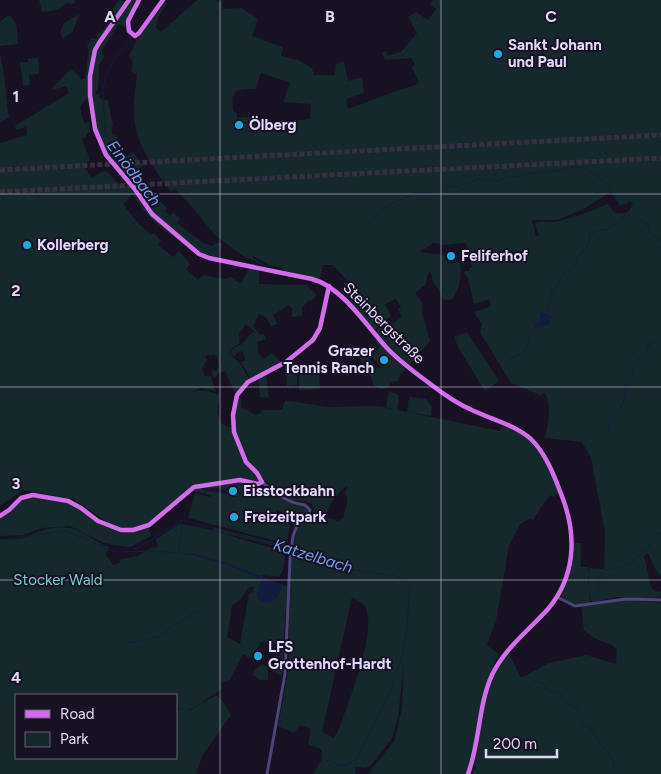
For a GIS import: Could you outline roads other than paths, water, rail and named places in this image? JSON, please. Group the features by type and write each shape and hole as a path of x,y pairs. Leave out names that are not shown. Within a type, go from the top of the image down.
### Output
{"main road":[{"name":"Steinbergstraße","path":"129,0 95,50 90,76 90,95 95,130 106,155 134,188 152,214 199,254 210,258 312,278 329,286 387,348 425,381 454,401 523,433 539,448 548,464 571,529 571,560 557,596 547,610 507,650 492,674 484,698 476,747 468,774"},
{"path":"139,0 128,22 128,28 132,35 139,33 163,0"},
{"path":"0,516 21,498 34,495 68,501 98,521 114,528 133,530 149,525 194,487 240,480 258,484 262,482 246,462 234,432 233,415 237,396 242,387 251,380 286,362 313,340 320,328 329,286"}],"street":[{"path":"262,482 285,500 309,507 309,513 295,529 291,552 285,678 267,774"},
{"path":"557,596 575,606 626,599 660,599"}],"water":[{"path":"540,313 551,316 550,324 535,329 533,327 540,320"},
{"path":"191,553 228,563 282,585 280,594 272,601 262,602 257,596 261,580 228,565 191,555"}],"waterway":[{"name":"Einödbach","path":"153,10 157,5"},
{"name":"Einödbach","path":"133,33 152,10"},
{"name":"Einödbach","path":"131,36 127,45 115,58 105,79 103,93 105,134 119,160 129,167 132,174 147,192 151,201 166,213 168,218 172,219 178,230 194,240 202,249 211,250 221,246 227,249"},
{"path":"507,177 541,171 546,173 569,167 584,168 602,180 612,190"},
{"path":"443,188 446,186 455,187 481,179 500,181 504,178"},
{"path":"373,219 391,204 416,192 423,194 434,192"},
{"path":"613,192 619,204 623,205 630,201"},
{"path":"548,315 548,302 552,293 565,273 575,265 578,257 589,244 590,233 608,229 617,222 622,222 625,214"},
{"path":"629,215 636,222"},
{"path":"641,221 647,223 650,234 661,241"},
{"path":"611,435 608,426 623,403 627,382 632,375 637,359 644,357 649,346 661,335"},
{"path":"507,361 525,349 530,337"},
{"name":"Katzelbach","path":"135,550 182,520 289,548"},
{"path":"178,552 182,522"},
{"name":"Katzelbach","path":"0,540 66,531 115,552 152,551 191,554"},
{"path":"598,588 598,581 606,570 628,565 634,561 649,547 654,536 661,533"},
{"name":"Katzelbach","path":"293,549 311,553 348,569 396,576 408,581 410,587 406,635 401,659 391,690 356,760 358,774"},
{"path":"128,643 157,637 198,610"},
{"path":"528,674 534,681 542,683 549,691 560,693 566,702 578,709 581,723 591,730 612,758 614,768 622,774"},
{"path":"327,760 342,766 356,760"}],"tunnel":[{"path":"0,170 661,135"},
{"path":"0,192 661,158"}],"place":[{"name":"Sankt Johann und Paul","path":"498,54"},
{"name":"Ölberg","path":"239,125"},
{"name":"Kollerberg","path":"27,245"},
{"name":"Feliferhof","path":"451,256"},
{"name":"Grazer Tennis Ranch","path":"384,360"},
{"name":"Eisstockbahn","path":"233,491"},
{"name":"Freizeitpark","path":"234,517"},
{"name":"LFS Grottenhof-Hardt","path":"258,656"}],"park label":[{"name":"Stocker Wald","path":"58,580"}]}
